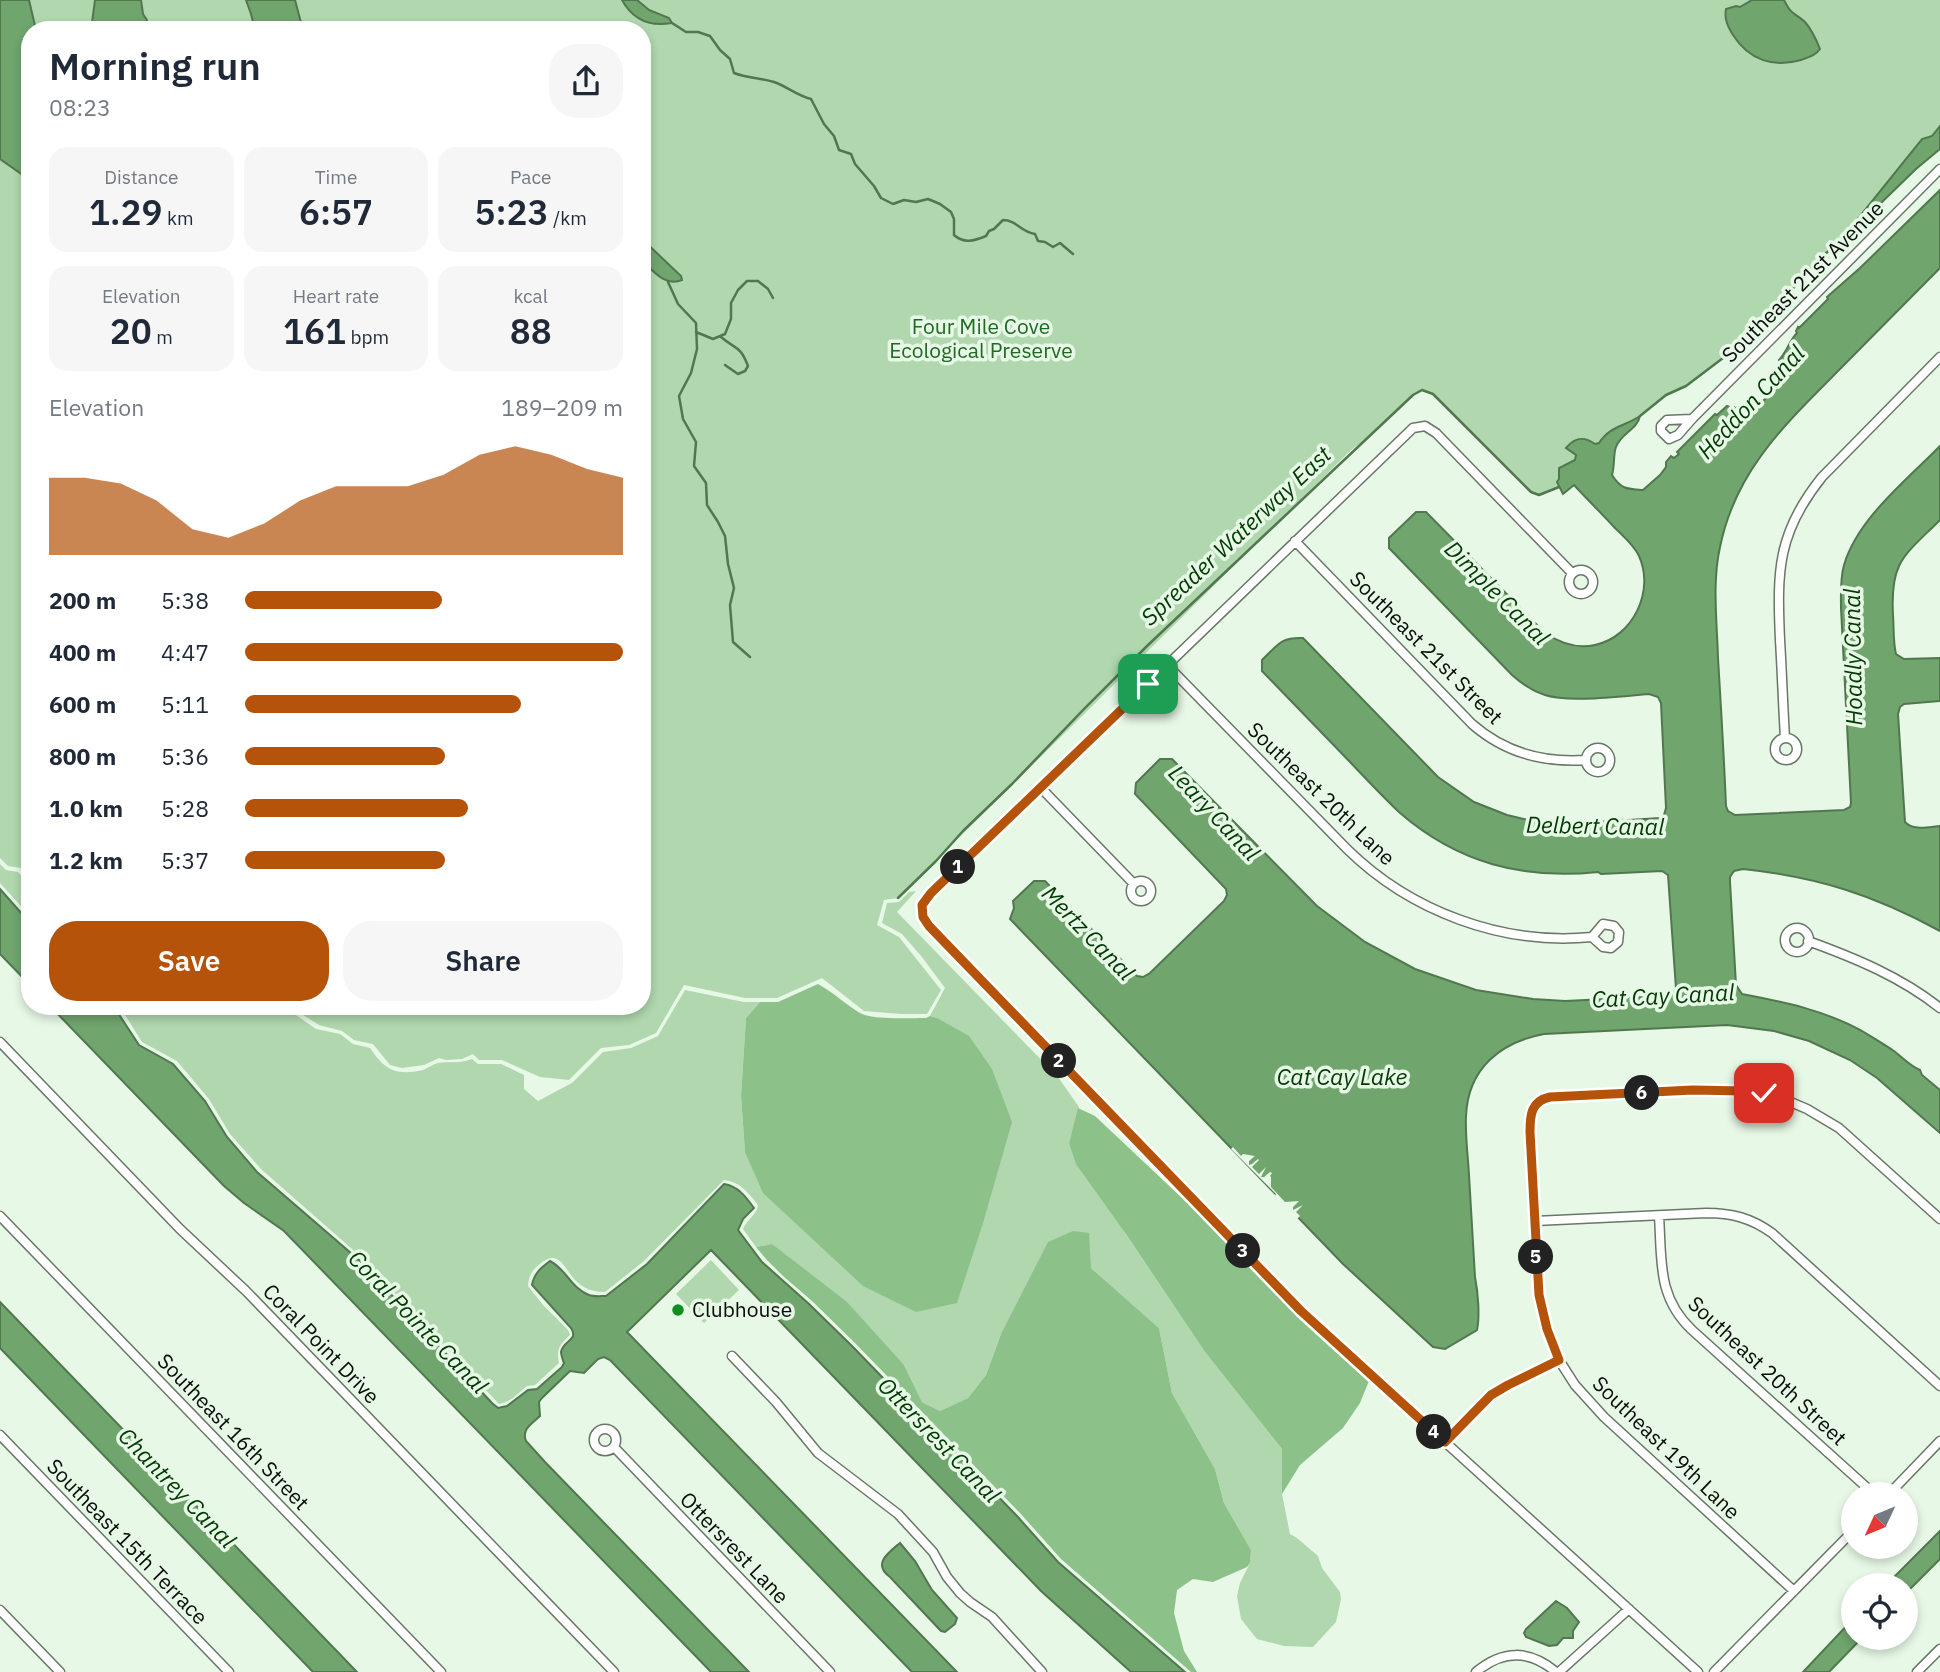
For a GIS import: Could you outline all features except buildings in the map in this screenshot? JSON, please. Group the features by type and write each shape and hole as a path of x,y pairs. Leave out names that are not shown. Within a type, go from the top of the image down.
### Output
{"street":[{"name":"Southeast 21st Avenue","path":"1692,419 1940,169"},
{"path":"1785,738 1778,584 1784,548 1794,519 1822,477 1940,357"},
{"path":"1572,573 1436,433 1425,426 1407,432 927,897 922,905 922,913 929,926 1314,1324 1698,1672"},
{"name":"Southeast 21st Street","path":"1295,541 1487,737 1531,757 1556,761 1586,760"},
{"name":"Southeast 20th Lane","path":"1167,665 1347,849 1396,889 1434,909 1491,929 1542,937 1592,937"},
{"path":"1040,788 1134,884"},
{"path":"1808,941 1880,970 1940,1008"},
{"name":"Coral Point Drive","path":"1,1045 180,1229 239,1284 614,1672"},
{"name":"Southeast 19th Lane","path":"1794,1591 1607,1421 1583,1395 1559,1360 1540,1302 1531,1111 1535,1104 1550,1097 1693,1090 1744,1091 1774,1095 1807,1109 1839,1128 1940,1219"},
{"path":"1535,1222 1706,1213 1728,1213 1747,1218 1772,1233 1940,1386"},
{"name":"Southeast 16th Street","path":"0,1216 442,1672"},
{"name":"Southeast 20th Street","path":"1659,1216 1662,1278 1669,1300 1684,1323 1861,1482"},
{"path":"732,1356 776,1402 818,1453 898,1514 933,1552 960,1593 992,1618 1042,1672"},
{"path":"1445,1442 1491,1395 1559,1360"},
{"name":"Southeast 15th Terrace","path":"0,1436 229,1672"},
{"path":"1901,1482 1940,1441"},
{"name":"Ottersrest Lane","path":"614,1447 830,1672"},
{"path":"1714,1672 1841,1543"},
{"path":"0,1609 60,1672"},
{"path":"1476,1672 1496,1658 1517,1655 1541,1662 1558,1672 1629,1609"},
{"path":"1917,1672 1940,1649"}],"green space":[{"name":"Four Mile Cove Ecological Preserve","path":"13,0 1940,0 1940,131 1879,194 1846,237 1825,254 1727,355 1686,386 1666,395 1629,424 1621,425 1605,435 1600,443 1595,444 1587,439 1570,452 1576,455 1575,461 1557,482 1559,487 1539,495 1531,492 1433,394 1422,390 1413,395 1372,435 1351,450 898,898 884,900 877,925 899,937 941,990 927,1014 864,1011 822,978 777,998 745,998 684,985 656,1033 629,1045 601,1048 569,1080 540,1077 502,1060 479,1060 473,1054 462,1059 439,1058 424,1065 402,1068 390,1065 373,1044 354,1040 342,1031 319,1025 303,1015 651,1015 651,21 34,21"},
{"path":"0,159 21,174 21,868 8,866 0,858"},
{"path":"0,864 6,870 18,872 21,876 21,906 0,883"},
{"path":"916,891 897,912 1058,1077 1079,1107 1069,1143 1205,1352 1282,1449 1282,1494 1290,1534 1318,1556 1322,1568 1340,1592 1336,1622 1313,1647 1284,1646 1257,1639 1241,1619 1237,1596 1250,1563 1251,1550 1224,1503 1215,1469 1172,1393 1159,1328 1091,1268 1001,1334 986,1375 968,1398 940,1411 922,1402 904,1365 772,1244 756,1247 743,1229 758,1205 739,1185 724,1180 644,1261 605,1292 582,1286 557,1259 547,1259 535,1268 528,1286 570,1335 560,1347 559,1363 535,1385 527,1386 513,1398 499,1404 360,1256 261,1169 230,1134 209,1099 177,1061 142,1042 125,1015 296,1015 316,1029 340,1034 353,1044 370,1048 381,1062 392,1070 413,1072 438,1063 472,1059 478,1064 501,1064 524,1075 524,1089 538,1101 572,1083 603,1052 631,1048 658,1036 685,990 744,1002 760,1002 746,1018 741,1096 745,1152 937,1018 930,1016 945,988 902,934 882,923 887,903 899,902 909,892"},
{"path":"711,1260 739,1290 704,1323 676,1294"}],"shaded area":[{"path":"818,984 865,1015 937,1018 969,1036 992,1069 1012,1122 957,1303 916,1312 863,1286 763,1193 745,1152 741,1096 746,1018 760,1002 778,1002"},
{"path":"1078,1108 1095,1116 1371,1376 1360,1403 1343,1428 1300,1465 1282,1494 1282,1449 1205,1352 1076,1164 1069,1143"},
{"path":"1073,1231 1089,1233 1091,1268 1159,1328 1172,1393 1215,1469 1224,1503 1251,1550 1247,1567 1213,1582 1193,1579 1177,1590 1174,1613 1184,1651 1197,1672 1191,1672 1061,1559 855,1343 756,1247 772,1244 847,1302 904,1365 922,1402 940,1411 968,1398 986,1375 1001,1334 1048,1242"}],"water":[{"path":"0,0 29,0 34,21 21,21 21,174 0,159"},
{"path":"95,0 141,0 143,14 147,20 146,21 92,21"},
{"path":"246,0 295,0 301,21 253,21"},
{"path":"622,0 637,0 649,10 669,18 672,23 651,23 637,17"},
{"path":"1752,0 1784,0 1791,11 1807,25 1820,49 1807,58 1781,63 1763,60 1746,51 1731,32 1726,9 1740,7"},
{"path":"1940,126 1940,149 1846,237 1922,139 1932,136"},
{"path":"1940,190 1940,268 1800,409 1766,449 1738,494 1728,519 1720,547 1716,588 1728,811 1735,815 1844,810 1850,807 1841,608 1844,565 1860,531 1872,516 1940,446 1940,520 1902,561 1894,582 1893,597 1896,654 1904,659 1940,658 1940,701 1904,704 1898,714 1905,822 1916,827 1940,826 1940,931 1868,898 1796,877 1743,869 1734,871 1730,882 1736,985 1742,994 1833,1017 1894,1051 1920,1070 1922,1075 1940,1090 1940,1133 1877,1078 1850,1060 1809,1041 1774,1031 1727,1025 1544,1034 1514,1043 1490,1060 1480,1071 1468,1099 1466,1131 1478,1304 1477,1330 1445,1349 1433,1347 1343,1264 1010,919 1014,908 1013,901 1034,881 1045,881 1137,976 1143,977 1150,973 1227,895 1226,889 1135,794 1136,783 1160,759 1172,759 1317,906 1365,942 1415,969 1476,990 1533,999 1565,1001 1667,996 1673,993 1676,989 1668,875 1662,871 1570,874 1518,870 1468,856 1445,844 1422,830 1381,795 1262,671 1262,660 1284,641 1303,638 1438,777 1474,802 1507,815 1537,822 1562,824 1661,818 1666,808 1661,703 1658,697 1649,694 1596,698 1555,697 1528,687 1512,675 1389,548 1389,538 1416,512 1426,512 1545,633 1575,646 1588,646 1620,633 1630,623 1642,597 1643,570 1639,556 1631,544 1574,485 1563,494 1557,482 1559,468 1575,460 1576,455 1566,448 1580,439 1599,443 1613,429 1640,416 1636,425 1621,438 1616,447 1612,475 1624,487 1643,490 1660,475 1671,456 1674,458 1679,454 1677,452 1715,414 1727,406 1740,412 1752,412 1785,379 1785,366 1779,360 1797,333 1798,327"},
{"path":"651,248 682,280 676,282 660,277 651,270"},
{"path":"0,889 21,913 21,976 0,954"},
{"name":"Ottersrest Canal","path":"59,1015 119,1015 139,1045 173,1064 205,1101 227,1137 257,1172 359,1260 498,1408 507,1406 528,1390 537,1389 562,1367 562,1348 573,1336 571,1328 532,1285 534,1277 541,1269 550,1261 583,1292 593,1296 606,1296 647,1264 724,1184 733,1187 745,1196 754,1208 743,1219 738,1230 762,1262 852,1346 1058,1562 1185,1672 1131,1672 1041,1591 711,1250 627,1332 957,1672 912,1672 610,1360 604,1357 598,1359 584,1373 570,1371 542,1398 539,1402 540,1416 526,1430 526,1441 749,1672 711,1672 284,1231 224,1186"},
{"name":"Chantrey Canal","path":"0,1302 357,1672 313,1672 0,1348"},
{"path":"1940,1531 1940,1559 1918,1581 1918,1573 1898,1573 1912,1559 1918,1559 1918,1553"},
{"path":"900,1543 915,1561 932,1590 957,1618 955,1624 945,1632 941,1631 882,1568 884,1559"},
{"path":"1556,1601 1567,1608 1579,1622 1573,1631 1573,1638 1563,1638 1557,1645 1549,1646 1526,1637 1526,1629"},
{"path":"1841,1632 1841,1650 1850,1650 1829,1672 1803,1672"}],"pier":[{"path":"1233,1147 1241,1156 1255,1156 1249,1161 1249,1165 1259,1160 1252,1167 1259,1174 1266,1167 1261,1177 1272,1173 1271,1187 1285,1202 1299,1201 1293,1210 1303,1205 1296,1212 1300,1216 1296,1220 1282,1206 1276,1194 1231,1149"}],"waterway":[{"path":"672,23 686,32 710,36 730,59 734,73 774,82 811,99 824,124 834,136 839,150 851,154 855,164 881,198 893,204 904,200 916,202 928,199 940,204 951,212 954,235 965,241 986,236 1003,220 1035,234 1038,241 1053,247 1060,243 1073,254"},
{"name":"Spreader Waterway East","path":"1640,416 1666,395 1686,386 1727,355 1825,254 1846,237"},
{"path":"696,332 713,339 725,334 731,319 731,303 747,281 758,281 768,289 773,298"},
{"path":"668,282 678,304 696,323 697,349 691,373 679,396 683,419 696,442 694,466 706,483 707,505 725,536 734,588 730,605 733,642 750,657"},
{"path":"721,337 740,351 748,366 738,374 725,365"},
{"name":"Spreader Waterway East","path":"898,898 1147,646 1413,395 1422,390 1433,394 1531,492 1539,495 1559,487"}],"place":[{"name":"Clubhouse","path":"678,1310"}],"route":[{"path":"1148,684 931,893 922,905 923,917 1301,1311 1445,1442 1491,1395 1559,1360 1541,1310 1539,1295 1530,1132 1530,1116 1535,1104 1550,1097 1693,1090 1764,1093"}],"water label":[{"name":"Heddon Canal","path":"1751,402"},
{"name":"Dimple Canal","path":"1497,593"},
{"name":"Hoadly Canal","path":"1853,657"},
{"name":"Leary Canal","path":"1214,813"},
{"name":"Delbert Canal","path":"1595,826"},
{"name":"Mertz Canal","path":"1088,933"},
{"name":"Cat Cay Canal","path":"1663,996"},
{"name":"Cat Cay Lake","path":"1342,1077"},
{"name":"Coral Pointe Canal","path":"418,1322"}]}
